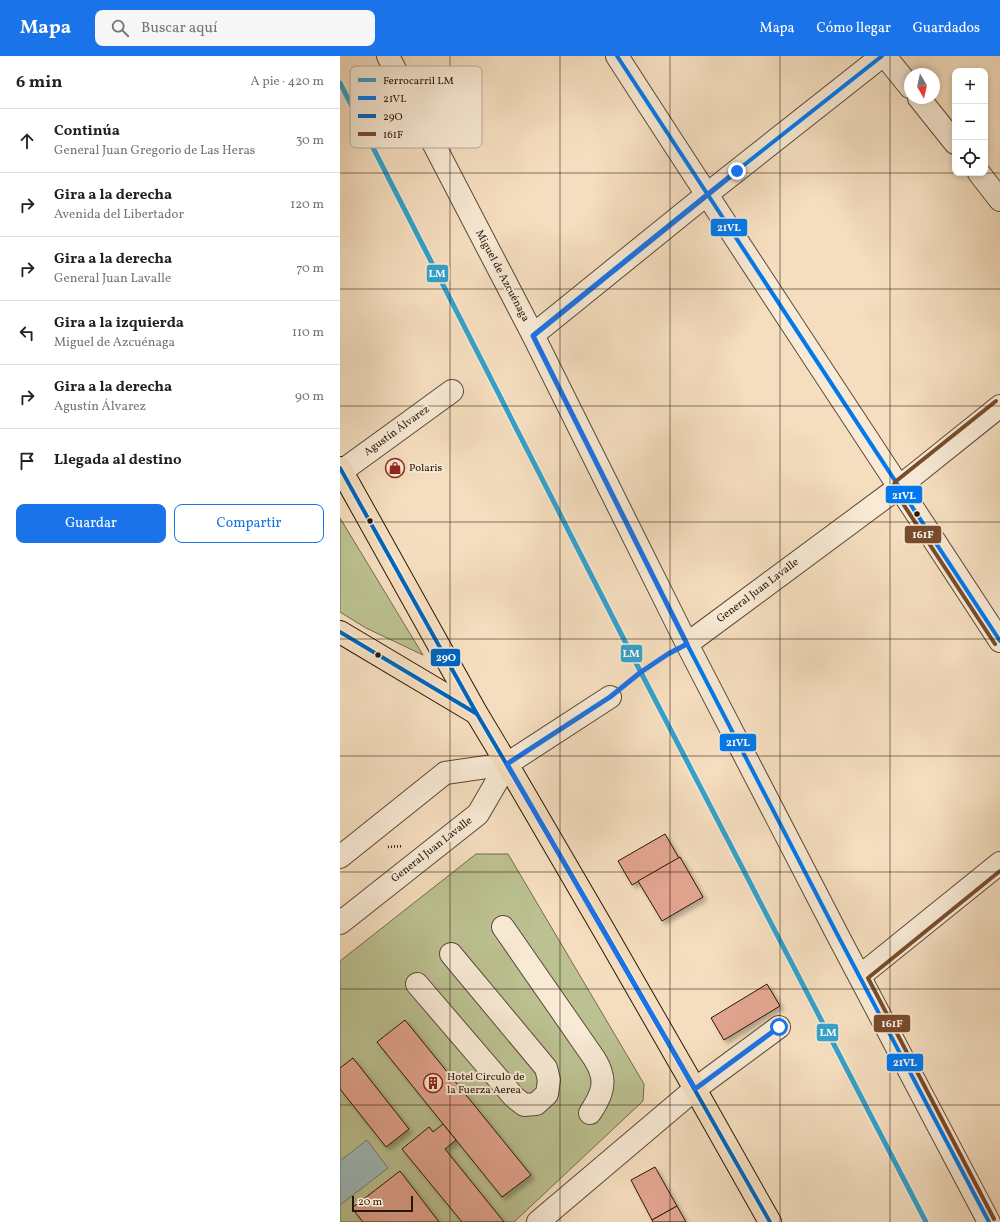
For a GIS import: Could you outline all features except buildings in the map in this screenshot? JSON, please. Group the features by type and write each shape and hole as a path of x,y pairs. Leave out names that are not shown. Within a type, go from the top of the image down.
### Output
{"main road":[{"path":"341,470 477,714 695,1089 770,1222"},
{"path":"340,632 477,714"}],"street":[{"name":"Miguel de Azcuénaga","path":"388,56 393,66"},
{"path":"616,56 1000,641"},
{"path":"533,336 706,195 884,56 904,80"},
{"path":"924,104 952,140"},
{"name":"Miguel de Azcuénaga","path":"436,148 533,336 687,644 836,932 989,1222"},
{"path":"980,176 1000,200"},
{"name":"Agustín Álvarez","path":"341,470 452,391"},
{"name":"General Juan Lavalle","path":"687,644 899,487 1000,406"},
{"name":"General Juan Lavalle","path":"340,857 445,773 507,764 610,697"},
{"name":"General Juan Lavalle","path":"340,923 478,814 507,764"},
{"path":"860,976 1000,863"},
{"path":"503,927 594,1058 601,1072 602,1087 598,1100 590,1113"},
{"path":"417,984 514,1097 524,1105 536,1104 547,1094 549,1080 546,1068 451,954"},
{"path":"538,1222 695,1089 779,1027"}],"path":[{"path":"610,697 618,689 657,661 687,644"},
{"path":"384,848 405,846"}],"green space":[{"path":"340,518 423,655 366,628 340,612"},
{"path":"476,854 508,854 644,1084 643,1101 514,1222 340,1222 340,961"}],"water":[{"path":"367,1140 388,1168 340,1205 340,1161"}],"rail line":[{"name":"LM","path":"340,83 350,103"},
{"name":"LM","path":"373,148 635,661 926,1222"}],"transit line":[{"name":"21VL","path":"617,56 1000,641"},
{"name":"21VL","path":"882,56 706,195 533,335 687,644 836,932 989,1222"},
{"name":"161F","path":"995,644 893,487 895,482 996,401"},
{"name":"29O","path":"340,468 477,714 602,927 770,1222"},
{"name":"29O","path":"340,632 477,714"},
{"name":"161F","path":"994,1219 868,978 1000,871"}],"place":[{"name":"Polaris","path":"395,468"},
{"name":"Hotel Circulo de la Fuerza Aerea","path":"433,1083"}],"route":[{"path":"737,171 533,336 687,644 668,654 641,672 618,689 610,697 507,764 695,1089 779,1027"}]}
